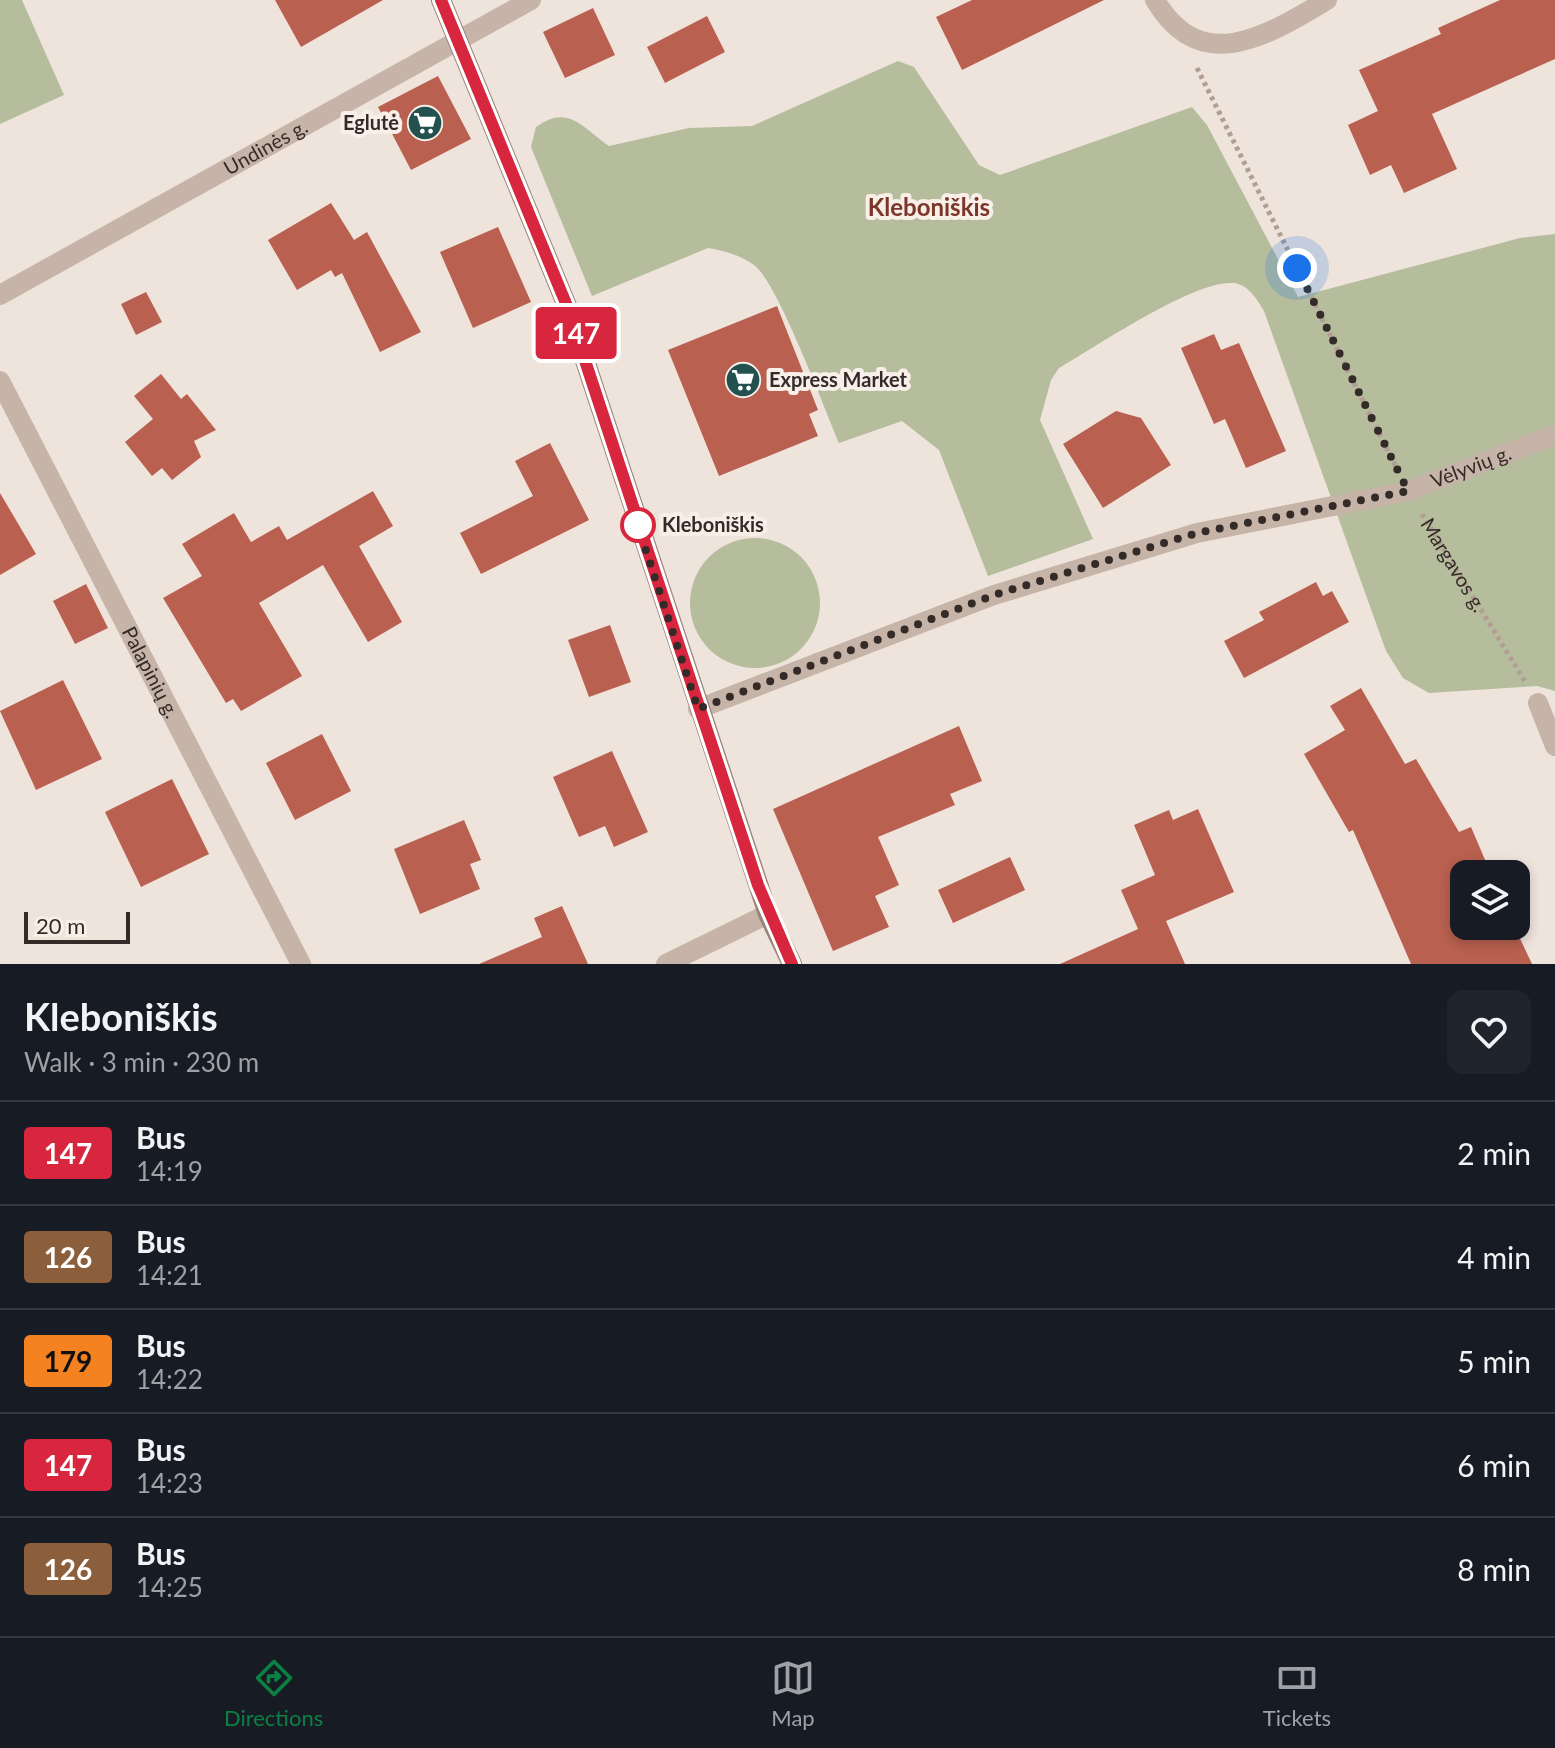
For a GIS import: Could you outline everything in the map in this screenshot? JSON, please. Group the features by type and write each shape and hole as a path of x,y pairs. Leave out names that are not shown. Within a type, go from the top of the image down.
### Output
{"street":[{"path":"441,0 567,306 768,914 792,964"},
{"name":"Undinės g.","path":"0,295 531,0"},
{"path":"1155,0 1178,31 1206,44 1229,46 1258,36 1327,0"},
{"name":"Palapinių g.","path":"0,381 301,964"},
{"name":"Vėlyvių g.","path":"698,709 994,595 1197,533 1408,491 1555,435"},
{"path":"1538,703 1555,746"},
{"path":"666,964 768,914"}],"path":[{"name":"Margavos g.","path":"1178,31 1408,491 1538,703"}],"green space":[{"path":"0,0 22,0 64,95 0,124"},
{"path":"898,61 914,67 979,165 1000,175 1192,107 1207,125 1298,297 1520,238 1555,234 1555,691 1537,686 1429,693 1403,678 1386,651 1264,311 1243,286 1233,283 1216,285 1195,292 1120,331 1059,368 1051,380 1040,420 1093,539 988,576 939,450 902,421 839,443 787,320 764,276 754,265 732,254 708,248 592,296 531,147 536,127 557,117 574,120 609,146 689,128 752,126"},
{"path":"755,538 780,543 801,557 815,578 820,603 815,628 801,649 780,663 755,668 730,663 709,649 695,628 690,603 695,578 709,557 730,543"}],"building":[{"path":"275,0 383,0 301,47"},
{"path":"972,0 1104,0 962,70 936,17"},
{"path":"1500,0 1555,0 1555,59 1432,114 1457,169 1404,193 1391,165 1370,175 1348,125 1378,111 1359,70 1441,34 1438,28"},
{"path":"593,8 615,55 565,78 543,32"},
{"path":"707,16 725,52 665,83 647,47"},
{"name":"Eglutė","path":"438,76 471,139 411,170 378,107"},
{"path":"331,203 354,240 367,232 421,332 380,352 342,273 335,277 331,270 297,290 268,240"},
{"path":"498,227 531,302 473,328 440,252"},
{"path":"146,292 162,322 136,335 121,304"},
{"name":"Express Market","path":"777,306 818,410 809,414 818,436 719,476 668,350"},
{"path":"1214,334 1221,350 1239,343 1286,451 1246,468 1225,419 1214,424 1181,348"},
{"path":"161,374 181,399 187,394 216,430 194,441 201,457 172,480 162,468 152,476 125,442 153,419 134,396"},
{"path":"1116,411 1141,418 1171,465 1103,508 1063,444"},
{"path":"550,443 589,520 481,574 460,533 533,496 515,461"},
{"path":"373,491 393,526 359,546 402,622 368,642 323,565 259,603 302,676 241,711 233,699 226,703 163,598 202,576 182,544 234,513 251,542 279,526 287,540"},
{"path":"0,493 36,554 0,575"},
{"path":"1316,582 1323,596 1332,591 1349,622 1244,678 1224,641 1264,620 1259,612"},
{"path":"86,584 108,628 75,644 53,601"},
{"path":"610,625 631,682 589,697 568,640"},
{"path":"63,680 102,759 36,790 0,711"},
{"path":"1361,688 1405,764 1416,759 1459,832 1471,827 1485,860 1450,860 1450,940 1521,940 1532,964 1411,964 1353,830 1349,832 1304,754 1345,730 1330,706"},
{"path":"959,726 982,781 950,794 955,805 878,837 899,885 875,896 889,927 833,951 773,809"},
{"path":"322,734 351,791 295,820 266,763"},
{"path":"612,751 648,832 614,847 605,826 579,837 553,777"},
{"path":"172,779 209,854 141,887 105,812"},
{"path":"1198,809 1234,892 1166,921 1185,964 1060,964 1138,929 1121,890 1155,875 1134,825 1169,810 1173,820"},
{"path":"464,820 481,860 470,864 480,889 420,914 394,849"},
{"path":"1010,857 1025,890 953,923 938,890"},
{"path":"562,906 588,964 479,964 542,937 534,918"}],"bus line":[{"name":"147","path":"441,0 503,143 567,306 758,885 792,964"}],"place":[{"name":"Eglutė","path":"425,123"},
{"name":"Express Market","path":"743,380"},
{"name":"Kleboniškis","path":"638,525"}],"district":[{"name":"Kleboniškis","path":"929,208"}],"route":[{"path":"638,525 635,517 698,709 994,595 1197,533 1408,491 1297,268"}]}
